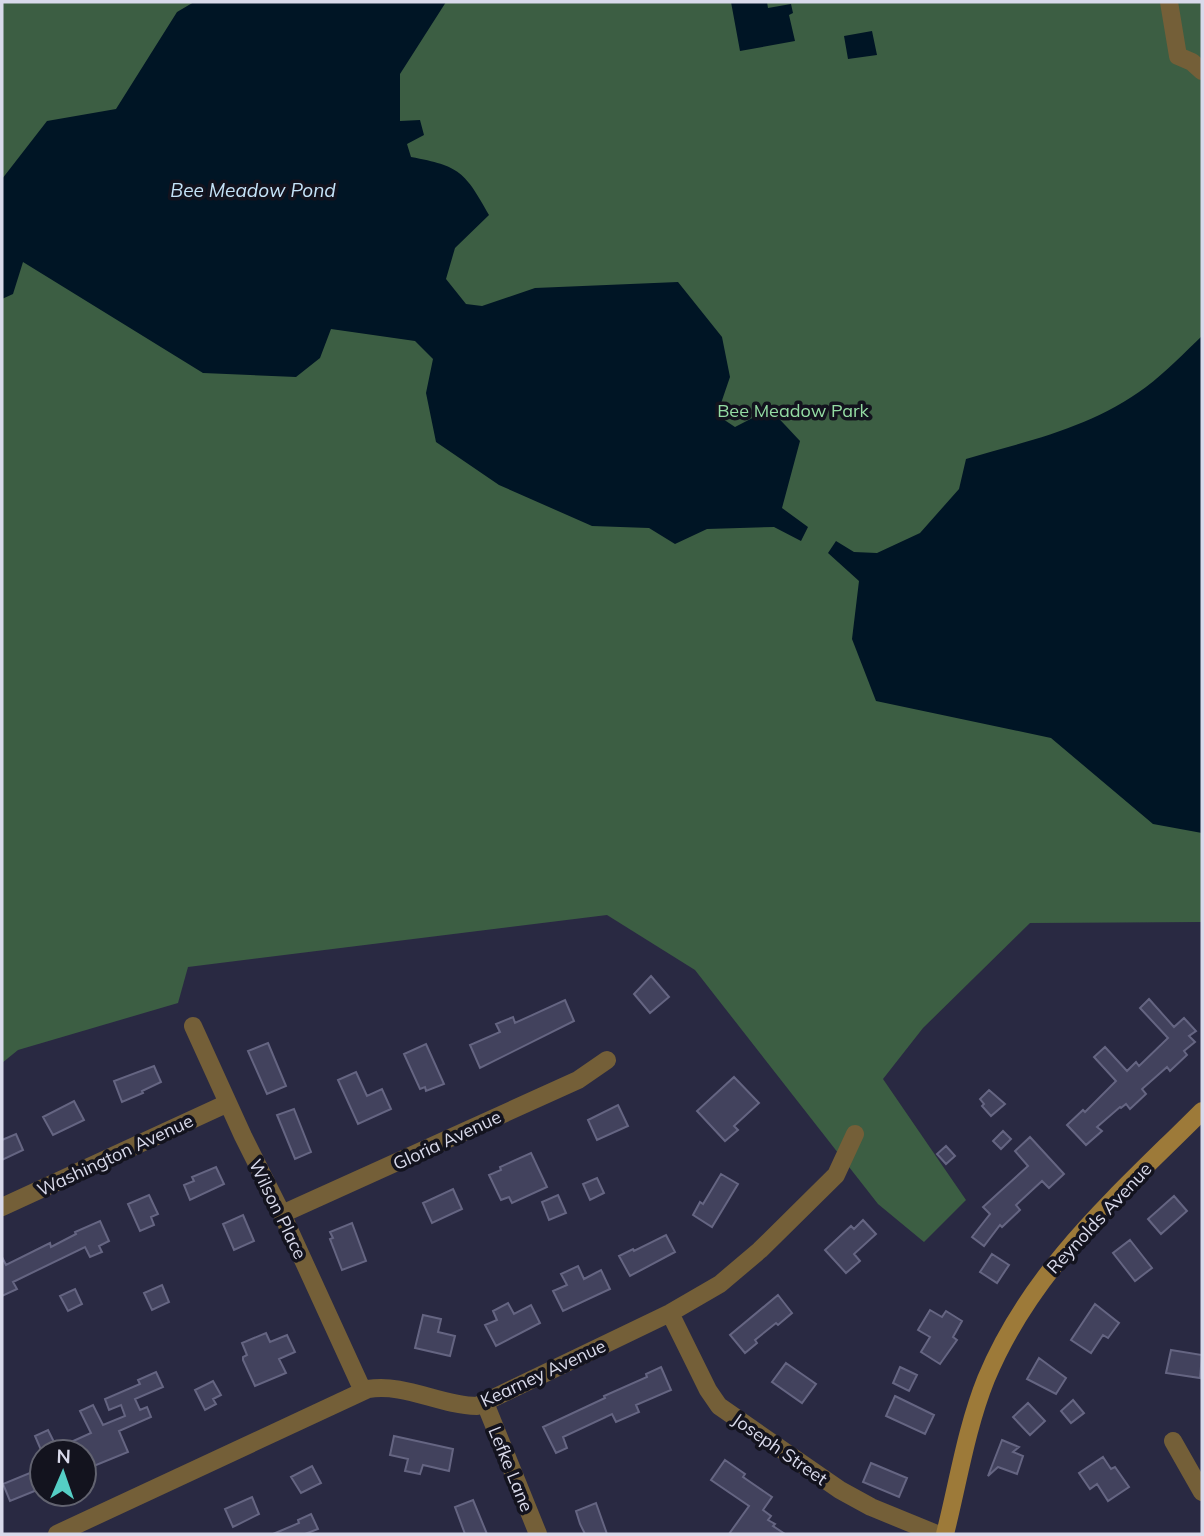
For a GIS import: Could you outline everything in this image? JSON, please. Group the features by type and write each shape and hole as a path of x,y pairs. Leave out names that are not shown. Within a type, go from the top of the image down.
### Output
{"street":[{"path":"1169,2 1178,56 1192,62 1202,71"},
{"name":"Wilson Place","path":"193,1026 363,1391"},
{"name":"Gloria Avenue","path":"282,1214 578,1080 607,1060"},
{"name":"Washington Avenue","path":"2,1207 228,1103"},
{"name":"Reynolds Avenue","path":"945,1534 985,1381 1023,1306 1048,1270 1076,1238 1202,1111"},
{"name":"Kearney Avenue","path":"57,1534 363,1391 389,1387 458,1405 477,1406 670,1313 720,1284 760,1250 836,1175 855,1134"},
{"name":"Joseph Street","path":"670,1313 708,1390 719,1406 840,1490 871,1507 937,1534"},
{"name":"Lefke Lane","path":"485,1403 538,1534"},
{"path":"1173,1441 1202,1492"}],"green space":[{"name":"Bee Meadow Park","path":"2,2 1202,2 1202,922 1030,923 923,1028 883,1079 966,1200 924,1242 878,1204 695,970 607,915 188,967 178,1003 18,1050 2,1063"}],"water":[{"name":"Bee Meadow Pond","path":"194,2 446,2 400,74 400,121 420,120 424,135 407,144 411,157 440,164 459,173 474,189 489,215 455,248 446,279 466,304 482,306 535,288 678,282 722,337 730,377 717,415 735,427 770,409 800,441 782,508 808,527 801,541 774,527 707,529 675,544 649,528 592,526 499,485 436,442 426,393 433,359 415,341 331,329 320,358 296,377 203,373 23,262 13,294 2,299 2,179 47,121 116,109 177,12"},
{"path":"731,2 767,2 768,8 791,4 793,13 789,15 795,41 740,51"},
{"path":"872,31 877,55 848,59 844,36"},
{"path":"1202,336 1202,833 1153,824 1051,738 876,701 852,639 859,581 828,553 836,541 854,552 877,553 920,533 959,489 966,459 1036,439 1104,413 1153,381"}],"building":[{"path":"651,976 669,997 650,1013 634,994"},
{"path":"1149,999 1174,1027 1184,1018 1196,1031 1189,1036 1195,1042 1184,1051 1187,1055 1170,1071 1167,1067 1142,1089 1146,1094 1130,1109 1126,1104 1120,1107 1097,1127 1102,1131 1086,1145 1067,1125 1083,1110 1085,1112 1116,1081 1094,1057 1105,1047 1127,1071 1136,1062 1139,1066 1168,1038 1140,1008"},
{"path":"565,1000 574,1021 480,1068 470,1045 500,1032 496,1024 513,1017 515,1023"},
{"path":"268,1043 286,1086 267,1094 248,1051"},
{"path":"426,1044 444,1084 426,1091 425,1087 420,1089 404,1054"},
{"path":"154,1066 161,1082 122,1102 114,1081"},
{"path":"356,1072 367,1096 382,1089 391,1109 358,1124 338,1080"},
{"path":"734,1077 759,1103 734,1126 738,1130 725,1141 697,1111"},
{"path":"989,1090 1005,1104 991,1116 982,1106 984,1104 980,1099"},
{"path":"74,1101 84,1120 53,1135 43,1117"},
{"path":"618,1105 628,1126 597,1140 588,1120"},
{"path":"294,1109 311,1152 295,1159 277,1115"},
{"path":"1003,1131 1011,1139 1001,1149 993,1141"},
{"path":"16,1134 23,1150 2,1160 2,1140"},
{"path":"1030,1137 1064,1174 1049,1188 1042,1181 1016,1205 1020,1210 1002,1227 1000,1225 984,1246 972,1237 990,1214 983,1207 1028,1166 1015,1151"},
{"path":"946,1146 955,1156 946,1164 937,1154"},
{"path":"531,1153 547,1187 512,1203 509,1197 501,1200 489,1175"},
{"path":"216,1167 224,1184 190,1200 184,1185 194,1181 192,1177"},
{"path":"721,1174 738,1184 712,1227 693,1215"},
{"path":"597,1178 604,1193 590,1200 583,1184"},
{"path":"453,1189 462,1209 432,1223 423,1203"},
{"path":"149,1195 158,1214 151,1217 154,1225 140,1231 128,1204"},
{"path":"558,1195 566,1213 549,1220 542,1202"},
{"path":"1174,1196 1187,1211 1161,1234 1148,1219"},
{"path":"243,1215 254,1241 234,1250 223,1224"},
{"path":"863,1220 876,1234 854,1254 860,1261 846,1273 825,1250 851,1226 854,1229"},
{"path":"100,1221 109,1241 99,1246 102,1252 90,1257 85,1247 13,1282 17,1289 2,1296 2,1257 6,1265 50,1243 51,1247"},
{"path":"352,1223 366,1261 342,1270 330,1239 333,1238 330,1232"},
{"path":"666,1235 675,1252 630,1276 619,1256"},
{"path":"1130,1240 1152,1268 1135,1281 1113,1253"},
{"path":"992,1254 1009,1265 997,1283 980,1272"},
{"path":"578,1266 584,1279 601,1270 610,1289 563,1311 553,1291 567,1285 561,1274"},
{"path":"162,1285 169,1302 152,1310 144,1293"},
{"path":"75,1289 82,1304 68,1311 60,1296"},
{"path":"778,1295 792,1313 755,1340 757,1343 745,1353 730,1335"},
{"path":"508,1303 514,1314 531,1305 540,1323 496,1346 485,1325 497,1320 493,1311"},
{"path":"1095,1304 1119,1323 1108,1338 1103,1335 1091,1353 1071,1340"},
{"path":"930,1310 942,1317 946,1311 962,1321 953,1337 957,1340 940,1364 921,1352 930,1337 918,1330"},
{"path":"423,1315 441,1319 438,1332 455,1336 450,1356 415,1348"},
{"path":"266,1333 270,1342 287,1335 295,1352 279,1359 286,1373 255,1386 243,1360 247,1355 242,1343"},
{"path":"1171,1350 1202,1355 1200,1378 1166,1373"},
{"path":"1039,1358 1066,1378 1056,1394 1027,1379"},
{"path":"786,1363 816,1384 802,1403 772,1382"},
{"path":"661,1367 671,1390 636,1405 639,1412 616,1422 612,1414 563,1437 567,1448 556,1453 543,1427 647,1377 646,1374"},
{"path":"900,1367 917,1375 909,1391 893,1383"},
{"path":"156,1372 163,1387 135,1399 140,1410 147,1407 151,1417 119,1431 128,1452 98,1464 98,1438 80,1438 91,1433 80,1411 93,1405 103,1425 125,1416 121,1405 109,1410 105,1399 140,1384 138,1380"},
{"path":"213,1381 221,1395 213,1399 216,1404 205,1410 195,1390"},
{"path":"895,1396 934,1415 925,1434 886,1416"},
{"path":"1073,1400 1084,1413 1071,1423 1061,1411"},
{"path":"1028,1403 1045,1421 1030,1435 1013,1417"},
{"path":"48,1430 52,1438 36,1438 35,1436"},
{"path":"394,1436 453,1449 449,1471 423,1465 420,1474 405,1471 408,1459 390,1455"},
{"path":"1002,1440 1019,1447 1013,1452 1023,1456 1017,1474 998,1467 988,1476"},
{"path":"1103,1457 1111,1469 1115,1467 1129,1487 1108,1501 1097,1484 1090,1489 1079,1473"},
{"path":"725,1460 745,1474 743,1477 772,1497 763,1510 771,1516 768,1520 775,1524 773,1526 785,1534 729,1534 749,1506 711,1480"},
{"path":"871,1463 907,1478 899,1497 863,1482"},
{"path":"312,1466 321,1483 301,1493 291,1477"},
{"path":"28,1474 28,1494 10,1501 3,1484"},
{"path":"252,1497 259,1514 233,1527 225,1509"},
{"path":"473,1500 487,1534 465,1534 455,1507"},
{"path":"596,1503 607,1534 585,1534 576,1511"},
{"path":"311,1514 318,1529 305,1534 273,1534 299,1523 298,1520"}]}
